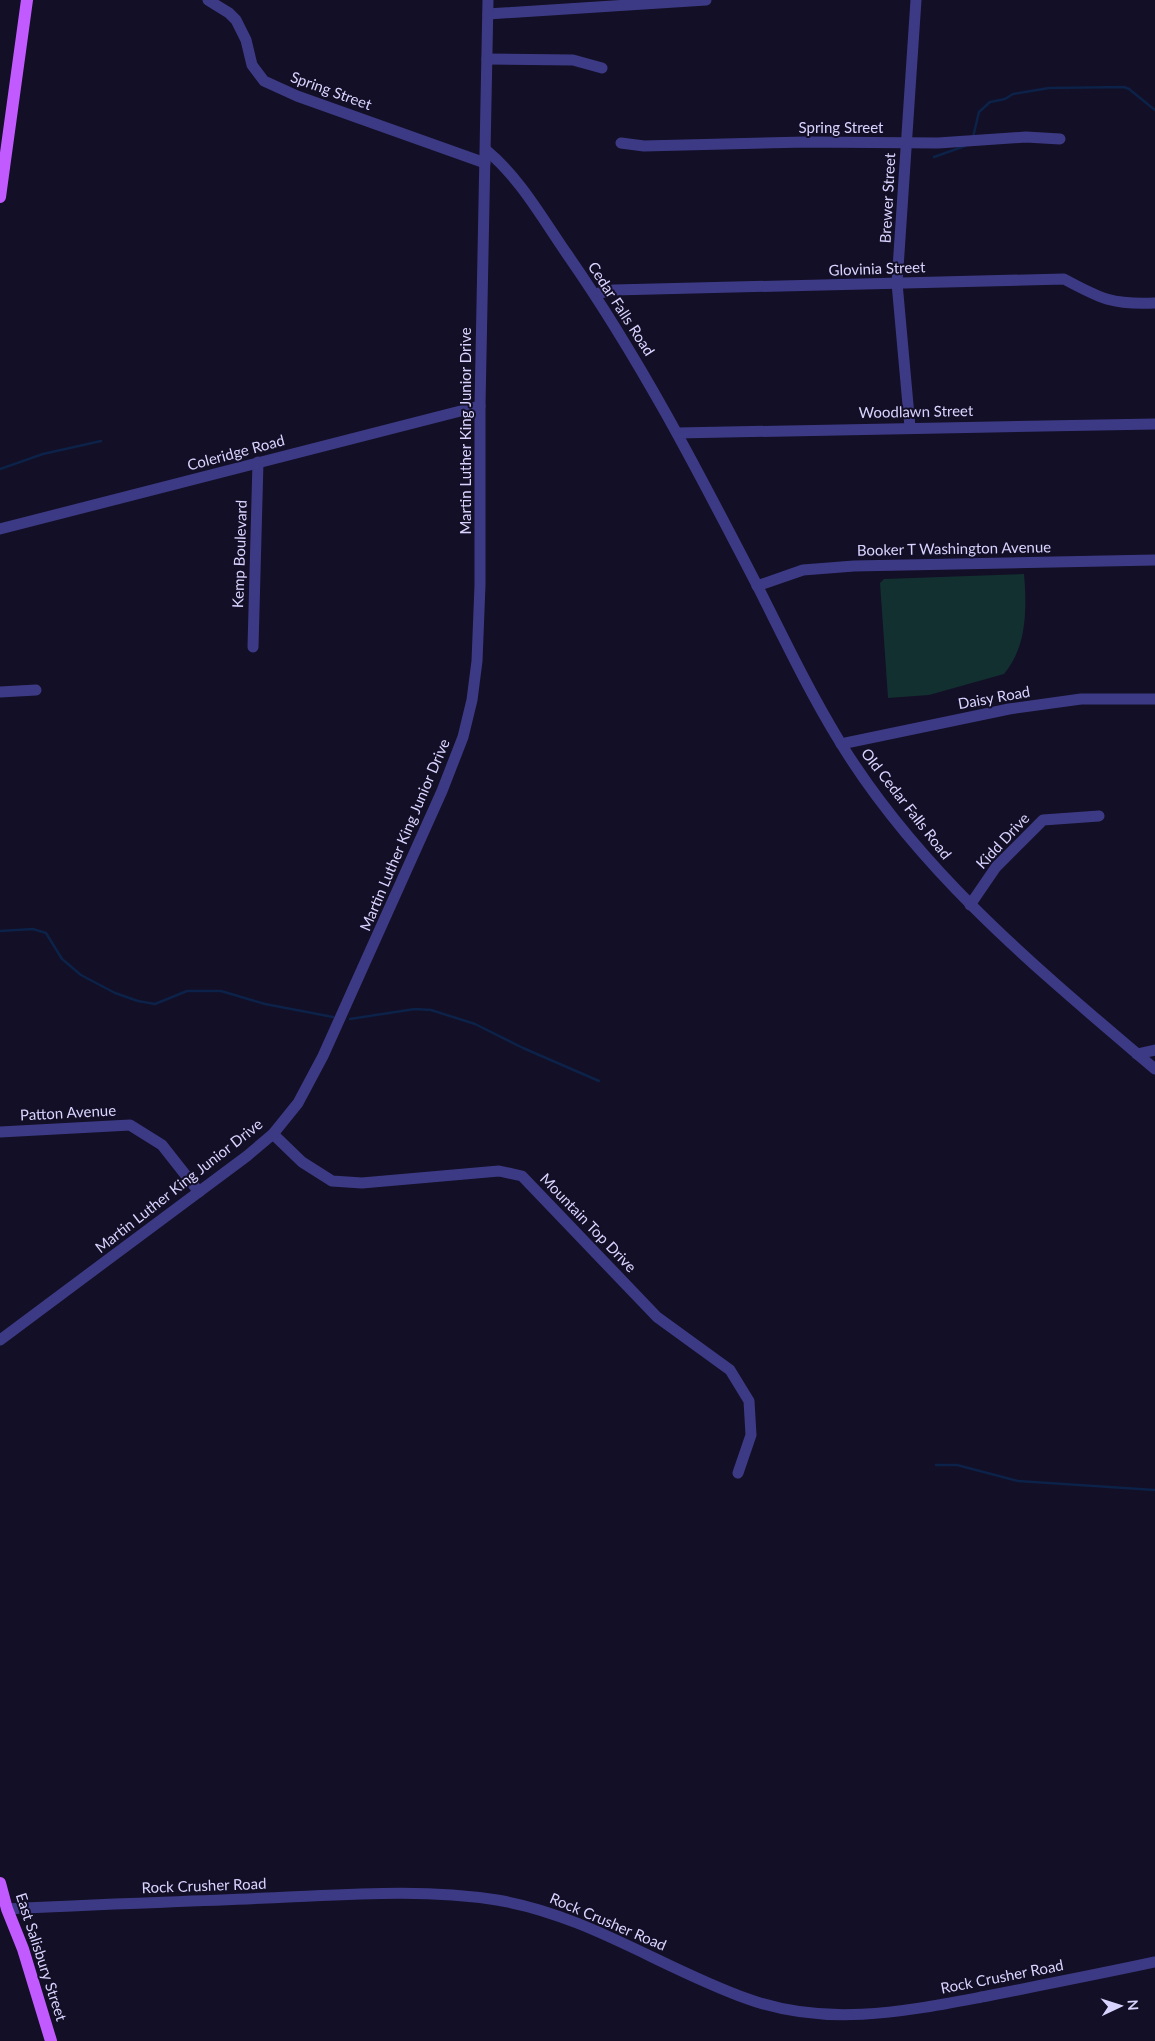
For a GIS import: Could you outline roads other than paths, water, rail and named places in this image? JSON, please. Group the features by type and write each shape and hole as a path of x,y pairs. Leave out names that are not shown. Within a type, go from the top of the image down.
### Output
{"main road":[{"path":"0,197 27,0"},
{"name":"East Salisbury Street","path":"0,1883 7,1908 24,1949 51,2041"}],"street":[{"name":"Spring Street","path":"208,0 230,13 236,20 246,40 252,65 264,80 297,96 485,162"},
{"name":"Martin Luther King Junior Drive","path":"0,1340 199,1192 273,1134 298,1104 323,1056 425,831 463,737 474,684 478,638 480,406 488,0"},
{"path":"488,14 706,0"},
{"name":"Brewer Street","path":"910,427 897,283 906,143 913,81 916,0"},
{"path":"487,59 574,60 602,68"},
{"name":"Spring Street","path":"621,143 644,146 806,142 906,143 1026,138 1060,139"},
{"name":"Cedar Falls Road","path":"486,150 512,175 595,294 631,352 677,433 710,498"},
{"name":"Glovinia Street","path":"595,294 614,290 1064,279 1098,298 1112,302 1155,303"},
{"name":"Coleridge Road","path":"0,529 480,406"},
{"name":"Woodlawn Street","path":"677,433 910,427 1155,424"},
{"name":"Kemp Boulevard","path":"253,647 258,462"},
{"name":"Old Cedar Falls Road","path":"710,498 841,744 911,839 970,905 1155,1069"},
{"name":"Booker T Washington Avenue","path":"757,586 804,570 854,566 1155,560"},
{"path":"0,692 36,690"},
{"name":"Daisy Road","path":"841,744 1009,709 1081,699 1155,699"},
{"name":"Kidd Drive","path":"970,905 996,867 1043,820 1099,816"},
{"path":"1137,1054 1155,1050"},
{"name":"Patton Avenue","path":"0,1132 130,1125 162,1145 199,1192"},
{"name":"Mountain Top Drive","path":"273,1134 302,1162 332,1181 362,1183 499,1171 522,1176 657,1317 730,1370 749,1401 751,1435 738,1473"},
{"name":"Rock Crusher Road","path":"7,1908 400,1893 473,1896 527,1906 562,1916 617,1938 747,1999 790,2011 830,2016 869,2015 914,2010 1155,1962"}],"waterway":[{"path":"973,137 979,112 990,102 1005,99 1013,94 1049,88 1124,87 1155,110"},
{"path":"934,157 965,146"},
{"path":"0,469 43,454 101,441"},
{"path":"0,931 33,929 46,933 62,959 81,975 115,993 138,1001 155,1004 187,991 221,991 265,1004 333,1017"},
{"path":"350,1019 415,1009 431,1010 475,1024 523,1048 599,1081"},
{"path":"936,1465 957,1465 1018,1481 1155,1490"}]}
